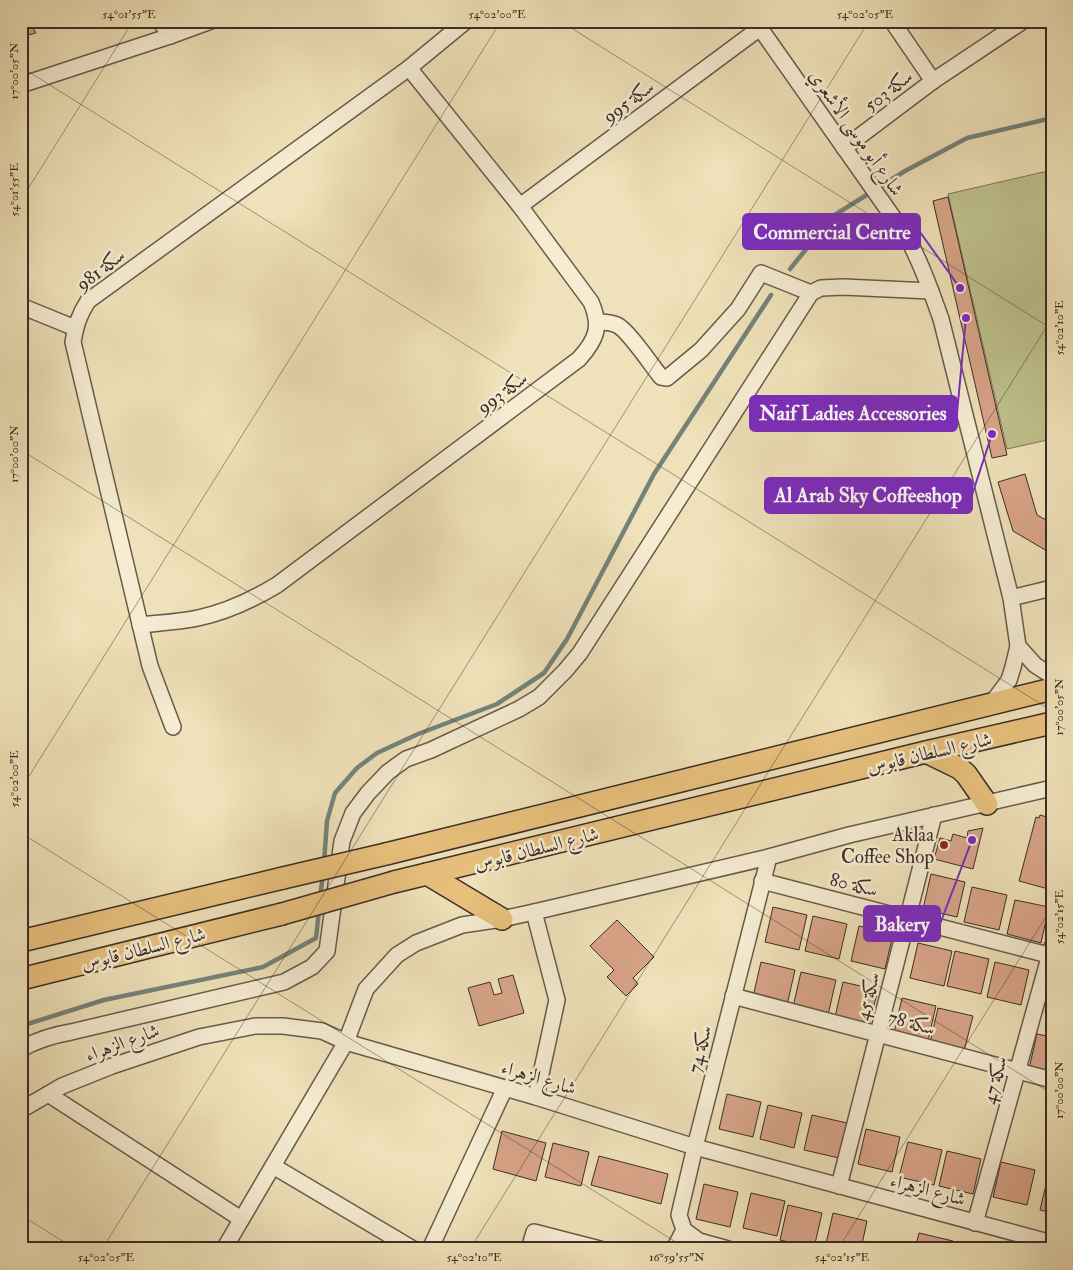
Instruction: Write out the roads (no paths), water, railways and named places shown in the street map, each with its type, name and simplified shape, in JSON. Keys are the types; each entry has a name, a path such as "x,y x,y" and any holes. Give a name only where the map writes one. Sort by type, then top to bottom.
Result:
{"highway":[{"name":"شارع السلطان قابوس","path":"21,941 386,854 1052,689"},
{"name":"شارع السلطان قابوس","path":"21,979 282,914 394,882 1052,723"},
{"path":"926,752 959,768 969,778 987,804"},
{"path":"427,874 502,919"}],"street":[{"path":"160,21 170,36"},
{"path":"170,36 195,21"},
{"path":"21,85 211,21"},
{"name":"سكة 981","path":"173,727 150,666 73,342 80,314 88,301 409,68 466,21"},
{"name":"سكة 503","path":"892,21 932,81"},
{"name":"سكة 503","path":"844,148 932,81 1023,21"},
{"name":"شارع أبو موسى الأشعري","path":"758,25 907,237 931,291 940,319 1011,598 1018,646 1009,680 992,703"},
{"name":"سكة 995","path":"520,206 758,25"},
{"path":"409,68 520,206 591,302 596,312 597,322 609,322 618,325 627,333 661,378 667,378 701,350 738,309 761,274 810,293"},
{"path":"21,1049 35,1041 54,1035 284,982 312,967 327,951 342,840 353,813 368,793 388,772 406,759 431,750 520,709 539,697 565,671 580,653 810,293 822,288 843,287 931,291"},
{"path":"21,306 75,328"},
{"name":"سكة 993","path":"140,625 198,618 230,609 253,599 277,585 579,360 594,338 597,322"},
{"path":"1011,598 1052,588"},
{"path":"1018,646 1036,665 1052,676"},
{"path":"224,1249 346,1042 366,989 396,955 416,943 462,925 534,912 769,857 849,835 1052,788"},
{"name":"سكة 45","path":"839,1186 934,816"},
{"name":"سكة 74","path":"684,1230 679,1215 769,857"},
{"name":"سكة 80","path":"762,881 908,919 1051,953"},
{"path":"534,912 557,1000 536,1097"},
{"name":"سكة 47","path":"975,1223 1051,953"},
{"name":"سكة 78","path":"734,996 1052,1080"},
{"name":"شارع الزهراء","path":"21,1110 62,1086 112,1066 199,1036 255,1026 282,1026 322,1031 346,1042 536,1097 695,1147 1052,1243"},
{"path":"430,1249 504,1088"},
{"path":"48,1094 241,1219"},
{"path":"273,1166 413,1249"},
{"path":"674,1249 684,1230 699,1241 728,1249"},
{"path":"529,1249 534,1232 600,1249"}],"waterway":[{"path":"790,269 833,216 905,171 967,138 1052,118"},
{"path":"324,863 327,821 335,793 357,768 377,753 418,734 497,704 544,673 567,639 654,474 771,295"},
{"path":"320,897 323,875"},
{"path":"21,1026 104,1000 263,967 316,938 319,910"}],"place":[{"name":"Commercial Centre","path":"960,288"},
{"name":"Naif Ladies Accessories","path":"966,318"},
{"name":"Al Arab Sky Coffeeshop","path":"992,434"},
{"name":"Bakery","path":"972,840"},
{"name":"Aklaa Coffee Shop","path":"944,845"}]}
